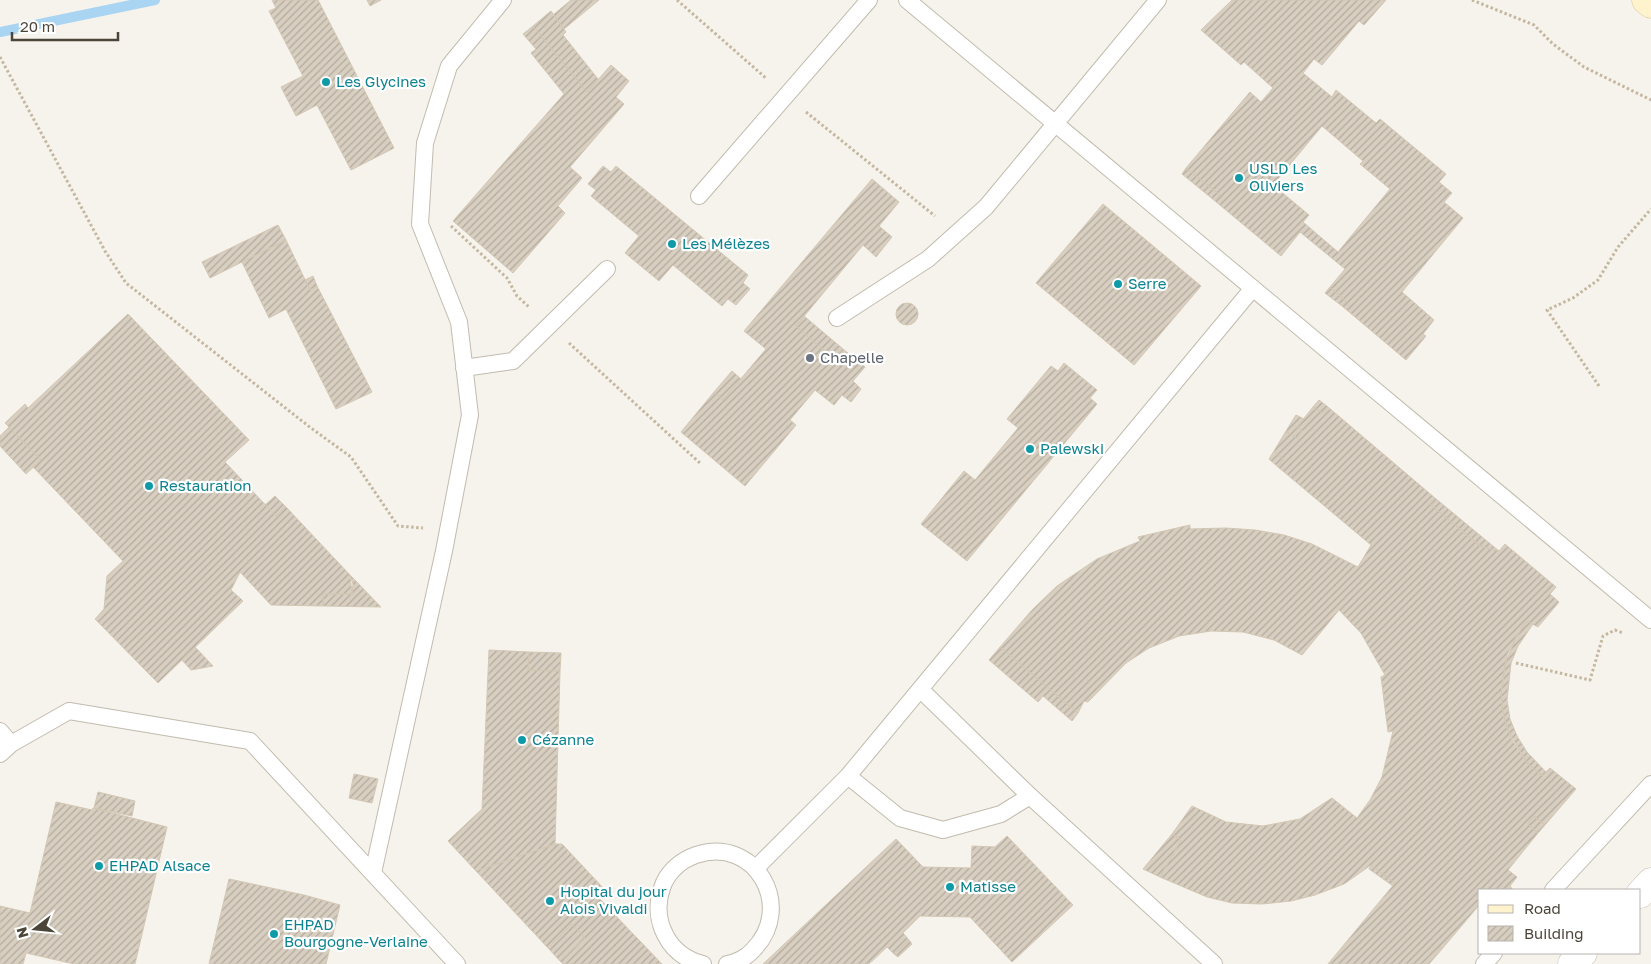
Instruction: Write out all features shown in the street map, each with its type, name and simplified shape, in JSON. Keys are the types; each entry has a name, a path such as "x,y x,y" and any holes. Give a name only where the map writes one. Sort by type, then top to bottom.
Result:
{"main road":[{"path":"1646,0 1651,4"}],"street":[{"path":"1641,893 1651,882"},
{"path":"1572,964 1582,954"}],"lane":[{"path":"373,873 448,530 470,415 459,322 420,224 425,143 449,66 503,0"},
{"path":"699,196 869,0"},
{"path":"907,0 1651,620"},
{"path":"837,318 928,259 986,207 1158,0"},
{"path":"464,368 513,361 607,269"},
{"path":"756,868 848,776 1253,288"},
{"path":"921,690 1030,796 1212,963"},
{"path":"0,731 6,749 69,711 250,741 458,964"},
{"path":"848,776 900,818 943,830 1001,814 1030,796"},
{"path":"1554,889 1651,784"},
{"path":"703,964 693,962 676,951 665,936 658,919 658,901 663,883 674,868 688,857 706,852 724,852 741,857 756,868 766,884 772,903 770,923 762,941 749,955 727,964"},
{"path":"1484,964 1493,954"}],"path":[{"path":"677,0 786,96 956,234"},
{"path":"1472,0 1534,25 1553,44 1584,66 1651,100"},
{"path":"0,56 105,251 126,283 311,428 351,457 398,526 448,530"},
{"path":"1599,386 1547,310 1573,298 1598,280 1618,247 1651,209"},
{"path":"1516,663 1590,680 1603,636 1614,630 1632,636"}],"building":[{"name":"Les Glycines","path":"272,0 318,0 394,148 351,170 317,105 296,116 281,87 303,76 269,11 276,8"},
{"path":"367,0 381,0 370,6"},
{"path":"571,0 599,0 564,29 553,15"},
{"name":"USLD Les Oliviers","path":"1232,0 1386,0 1364,25 1359,21 1322,65 1314,59 1303,73 1332,97 1336,90 1376,123 1380,119 1446,174 1439,182 1452,193 1444,202 1463,218 1402,292 1434,320 1423,334 1426,336 1406,360 1342,306 1346,301 1330,287 1345,269 1300,232 1281,256 1215,201 1220,195 1186,168 1250,92 1261,102 1273,88 1244,62 1241,65 1201,30","holes":["1322,126 1363,161 1360,164 1390,189 1338,252 1303,222 1309,215 1273,185"]},
{"path":"551,11 566,32 563,35 598,79 587,92 533,26"},
{"path":"533,26 587,92 611,65 629,81 616,97 624,104 570,167 582,178 558,206 565,213 513,273 453,221 564,94 531,53 536,49 523,34"},
{"name":"Les Mélèzes","path":"603,166 611,172 616,166 748,275 743,283 750,289 736,305 728,299 722,306 673,265 659,281 625,253 639,236 591,196 596,190 588,184"},
{"path":"1186,168 1220,195 1215,201 1182,174"},
{"path":"872,179 899,202 879,226 892,237 876,257 863,245 796,326 834,359 843,349 865,367 853,381 861,389 851,402 842,395 834,405 815,390 790,420 796,425 745,486 681,432 714,392 723,400 766,349 744,331"},
{"name":"Serre","path":"1103,204 1201,286 1134,365 1036,283"},
{"path":"278,225 286,240 210,278 202,262"},
{"path":"286,240 310,290 317,286 372,392 336,409 286,309 269,318 242,262"},
{"path":"313,276 317,286 310,290 305,280"},
{"path":"1330,287 1346,301 1342,306 1325,293"},
{"path":"907,303 915,306 918,314 915,322 907,325 899,322 896,314 899,306"},
{"name":"Restauration","path":"128,314 249,440 225,462 276,516 286,507 350,575 353,584 352,594 323,594 323,606 271,605 240,572 231,590 243,601 158,683 95,619 104,609 107,576 123,561 33,467 41,460 5,423 25,404 28,408"},
{"path":"804,316 843,349 834,359 796,326"},
{"name":"Palewski","path":"1064,363 1097,390 1090,398 1097,404 967,561 921,524 964,471 975,480 1018,428 1007,419 1051,366 1058,371"},
{"path":"732,371 741,379 723,400 714,392"},
{"path":"1319,400 1328,407 1322,413 1313,407"},
{"path":"1313,407 1322,413 1328,407 1435,498 1430,504 1480,546 1499,551 1505,544 1556,587 1550,594 1559,602 1538,627 1527,621 1516,637 1505,664 1501,693 1503,713 1508,731 1528,764 1542,776 1550,768 1576,789 1545,825 1534,816 1528,824 1538,833 1508,870 1517,877 1510,886 1512,889 1478,889 1478,906 1442,949 1440,947 1422,964 1328,964 1395,883 1371,865 1344,884 1315,895 1291,901 1262,904 1232,903 1207,897 1160,877 1181,840 1172,834 1192,806 1226,822 1263,826 1300,819 1332,798 1357,818 1370,800 1382,777 1393,731 1388,732 1381,677 1385,675 1361,633 1339,610 1302,655 1274,640 1243,632 1211,631 1179,636 1149,648 1126,663 1088,702 1084,701 1078,713 1000,647 1032,610 1057,586 1097,559 1140,541 1138,537 1190,525 1190,529 1226,528 1284,535 1312,544 1358,567 1371,545 1278,467 1283,459 1274,451 1286,431 1297,438 1302,430 1297,427"},
{"path":"1296,415 1304,419 1297,427 1302,430 1297,438 1286,431"},
{"path":"9,427 41,460 26,474 0,446 0,436"},
{"path":"1274,451 1283,459 1278,467 1269,459"},
{"path":"275,496 286,507 276,516 265,505"},
{"path":"1435,498 1499,551 1480,546 1430,504"},
{"path":"350,575 381,607 323,606 323,594 352,594"},
{"path":"1527,621 1533,624 1518,646 1511,663 1507,700 1510,719 1517,736 1527,752 1546,772 1542,776 1528,764 1512,740 1503,713 1501,693 1507,655"},
{"path":"195,647 213,666 191,670 182,660"},
{"path":"1000,647 1078,713 1072,721 1043,696 1038,702 989,660"},
{"name":"Cézanne","path":"489,650 529,652 528,670 560,671 555,844 476,871 448,841 482,809"},
{"path":"529,652 561,653 560,671 528,670"},
{"path":"354,774 378,779 372,803 349,798"},
{"path":"98,792 135,801 132,816 94,808"},
{"name":"EHPAD Alsace","path":"56,802 92,810 93,808 167,827 135,964 74,964 26,953 23,964 0,964 0,906 30,913"},
{"path":"1534,816 1545,825 1538,833 1528,824"},
{"path":"1172,834 1181,840 1160,877 1143,869"},
{"name":"Matisse","path":"1007,836 1073,905 1012,962 970,917 920,916 903,933 909,940 894,954 887,947 869,964 763,964 896,839 923,867 971,868 972,846 995,847"},
{"name":"Hopital du jour Alois Vivaldi","path":"555,844 562,844 606,891 593,905 607,919 613,913 662,964 563,964 560,961 585,938 572,924 548,948 476,871"},
{"path":"1371,865 1395,883 1393,886 1369,869"},
{"name":"EHPAD Bourgogne-Verlaine","path":"229,879 304,895 340,905 326,964 209,964"},
{"path":"599,898 613,913 607,919 593,905"},
{"path":"572,924 585,938 560,961 548,948"},
{"path":"909,940 912,944 898,957 894,954"},
{"path":"1440,947 1442,949 1429,964 1422,964"}],"waterway":[{"path":"0,32 155,0"}],"place":[{"name":"Les Glycines","path":"326,82"},
{"name":"USLD Les Oliviers","path":"1239,178"},
{"name":"Les Mélèzes","path":"672,244"},
{"name":"Serre","path":"1118,284"},
{"name":"Chapelle","path":"810,358"},
{"name":"Palewski","path":"1030,449"},
{"name":"Restauration","path":"149,486"},
{"name":"Cézanne","path":"522,740"},
{"name":"EHPAD Alsace","path":"99,866"},
{"name":"Matisse","path":"950,887"},
{"name":"Hopital du jour Alois Vivaldi","path":"550,901"},
{"name":"EHPAD Bourgogne-Verlaine","path":"274,934"}]}
